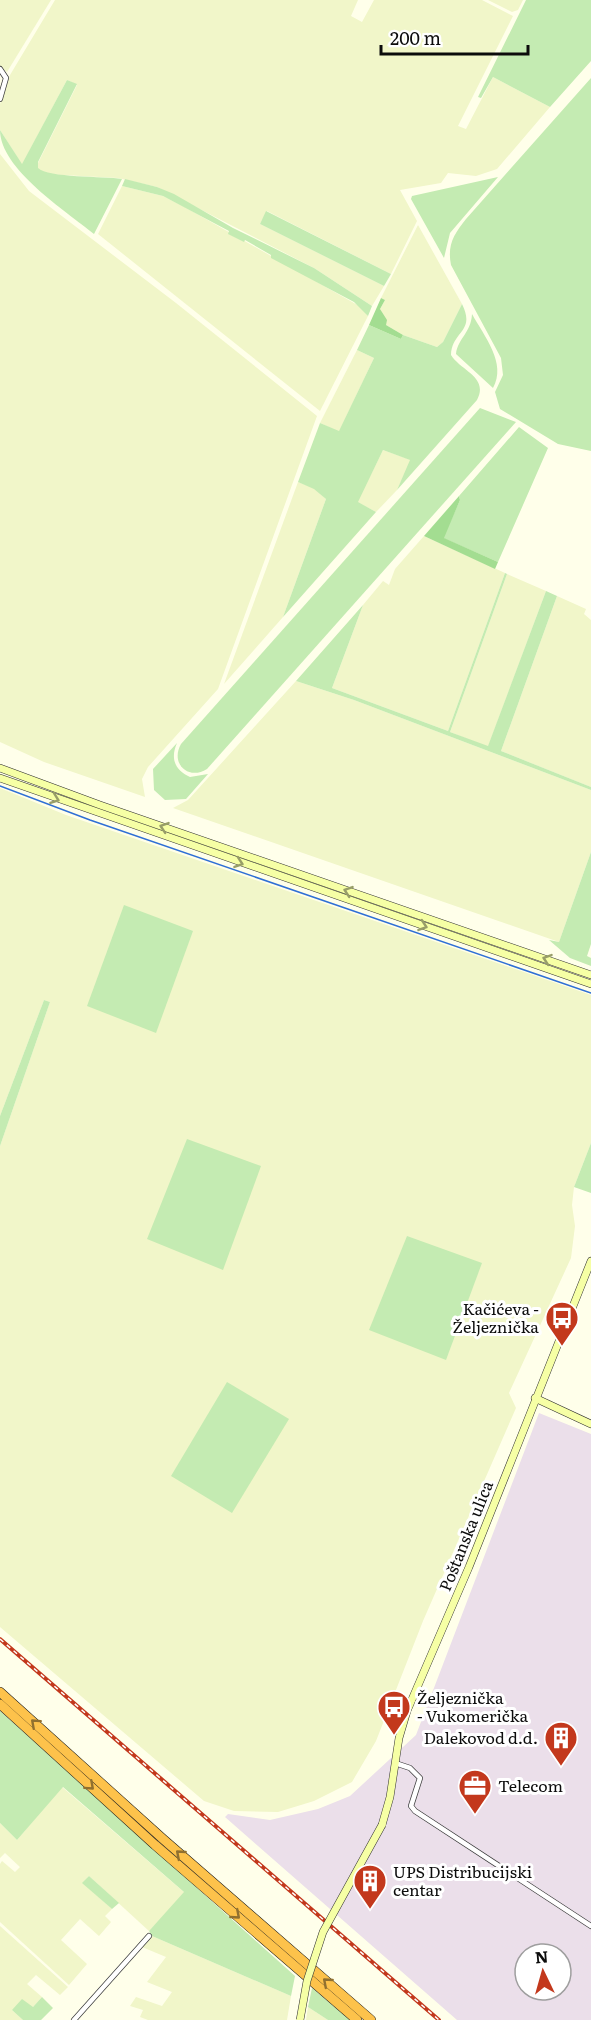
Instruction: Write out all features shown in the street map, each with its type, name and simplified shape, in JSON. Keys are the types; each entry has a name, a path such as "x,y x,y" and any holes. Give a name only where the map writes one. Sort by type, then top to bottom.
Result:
{"highway":[{"path":"0,1692 162,1839 371,2020"},
{"path":"0,1704 155,1845 357,2020"}],"main road":[{"path":"0,768 100,806 591,975"},
{"path":"0,778 591,984"},
{"name":"Poštanska ulica","path":"300,2020 311,1968 324,1932 381,1825 407,1711 469,1567 591,1261"},
{"path":"535,1398 591,1424"}],"street":[{"path":"0,69 6,78 0,99"},
{"path":"395,1763 410,1768 420,1778 411,1806 415,1811 591,1926"},
{"path":"74,2020 149,1936"}],"shaded area":[{"path":"539,1413 591,1434 591,2020 457,2020 225,1817 228,1814 270,1820 318,1809 350,1796 416,1735"}],"green space":[{"path":"0,0 51,0 7,72 0,67"},
{"path":"55,0 358,0 351,16 362,22 374,0 482,0 513,16 458,126 466,129 493,77 550,107 497,169 476,176 448,173 441,183 400,190 417,221 391,274 267,211 260,224 384,286 372,306 314,268 157,187 118,178 44,174 38,169 38,163 77,85 67,80 22,165 0,130 0,104 10,75"},
{"path":"488,0 523,0 518,10 512,12"},
{"path":"526,0 591,0 591,61 550,107 493,77 481,98 478,97"},
{"path":"591,78 591,451 558,444 500,409 495,392 503,375 501,358 451,265 450,251 455,235 466,219"},
{"path":"67,80 77,84 38,162 38,168 53,174 122,179 94,234 22,174 3,145 0,130 22,164"},
{"path":"0,154 29,191 176,303 317,416 218,689 148,767 142,779 145,797 44,762 0,742"},
{"path":"498,177 450,233 444,258 411,199 412,196"},
{"path":"125,179 174,194 233,228 314,268 372,306 368,316 354,302 271,258 271,255 245,240 244,242 228,234 229,231 163,196 122,186"},
{"path":"122,186 163,196 183,206 361,307 368,316 320,411 98,234"},
{"path":"266,211 391,274 384,286 260,224"},
{"path":"418,225 462,304 443,342 437,347 403,335 386,325 380,309 385,300 381,298"},
{"path":"381,298 385,300 380,309 387,320 386,325 403,335 401,339 369,325"},
{"path":"462,304 466,313 465,326 452,347 451,355 477,380 480,392 477,400 397,490 410,460 383,450 358,502 376,512 283,617 326,499 314,489 298,482 320,423 339,431 374,358 357,350 369,325 401,339 403,335 437,347 443,342"},
{"path":"472,314 488,340 496,359 497,379 493,388 456,354"},
{"path":"357,350 374,358 339,432 320,423"},
{"path":"480,408 516,422 207,769 193,773 183,768 178,758 181,744"},
{"path":"519,427 548,448 498,562 443,538 460,500 459,496"},
{"path":"383,450 411,460 397,490 376,512 357,502"},
{"path":"298,482 314,488 326,499 283,617 224,684"},
{"path":"459,496 460,500 444,538 498,562 495,569 424,536"},
{"path":"424,536 505,573 448,731 332,688 363,605 383,581 389,585 395,569"},
{"path":"505,573 507,574 450,732 488,746 546,591 557,596 501,751 591,787 591,790 354,700 296,681 363,605 332,688 448,731"},
{"path":"507,574 546,591 488,747 450,732"},
{"path":"557,596 586,609 584,614 591,620 591,787 501,751"},
{"path":"296,681 354,700 591,790 591,852 559,942 173,808 188,800"},
{"path":"177,743 174,759 181,771 190,777 208,774 186,799 165,800 154,790 153,769"},
{"path":"0,788 66,815 591,995 591,1143 574,1187 572,1205 575,1226 571,1258 509,1393 516,1408 423,1621 376,1741 352,1782 314,1801 278,1812 234,1811 204,1801 0,1627 0,1146 50,1002 44,1000 0,1116"},
{"path":"591,852 591,944 587,956 591,958 591,966 570,958 549,940 559,942"},
{"path":"124,905 193,931 156,1033 87,1006"},
{"path":"44,1000 50,1002 0,1146 0,1116"},
{"path":"187,1139 261,1166 223,1270 147,1239"},
{"path":"591,1143 591,1193 574,1187"},
{"path":"407,1236 482,1263 446,1360 369,1330"},
{"path":"227,1382 289,1419 232,1513 171,1476"},
{"path":"0,1711 295,1976 291,1996 152,1936 149,1931 184,1892 63,1787 17,1840 0,1823"},
{"path":"62,1787 185,1893 149,1931 89,1876 83,1883 112,1909 105,1916 111,1922 99,1936 80,1919 61,1940 87,1964 69,1985 0,1922 0,1864 2,1861 15,1872 20,1867 5,1853 0,1858 0,1823 17,1840"},
{"path":"89,1876 119,1903 112,1909 82,1883"},
{"path":"0,1926 68,1987 60,1995 36,1975 27,1984 42,1997 33,2007 12,2010 23,2020 0,2020"},
{"path":"152,1936 291,1996 287,2020 148,2020 140,2017 143,2010 130,2006 136,1997 162,2006 172,1992 147,1982 166,1957 142,1947"},
{"path":"312,1988 350,2020 328,2020 308,2007"},
{"path":"42,1997 53,2008 41,2020 23,2020 12,2010 22,1999 33,2007"},
{"path":"308,2007 328,2020 306,2020"}],"waterway":[{"path":"0,786 90,820 591,993"}],"railway":[{"path":"0,1639 439,2020"}],"place":[{"name":"Kačićeva - Željeznička","path":"562,1347"},
{"name":"Željeznička - Vukomerička","path":"394,1736"},
{"name":"Dalekovod d.d.","path":"561,1767"},
{"name":"Telecom","path":"475,1815"},
{"name":"UPS Distribucijski centar","path":"370,1910"}]}
